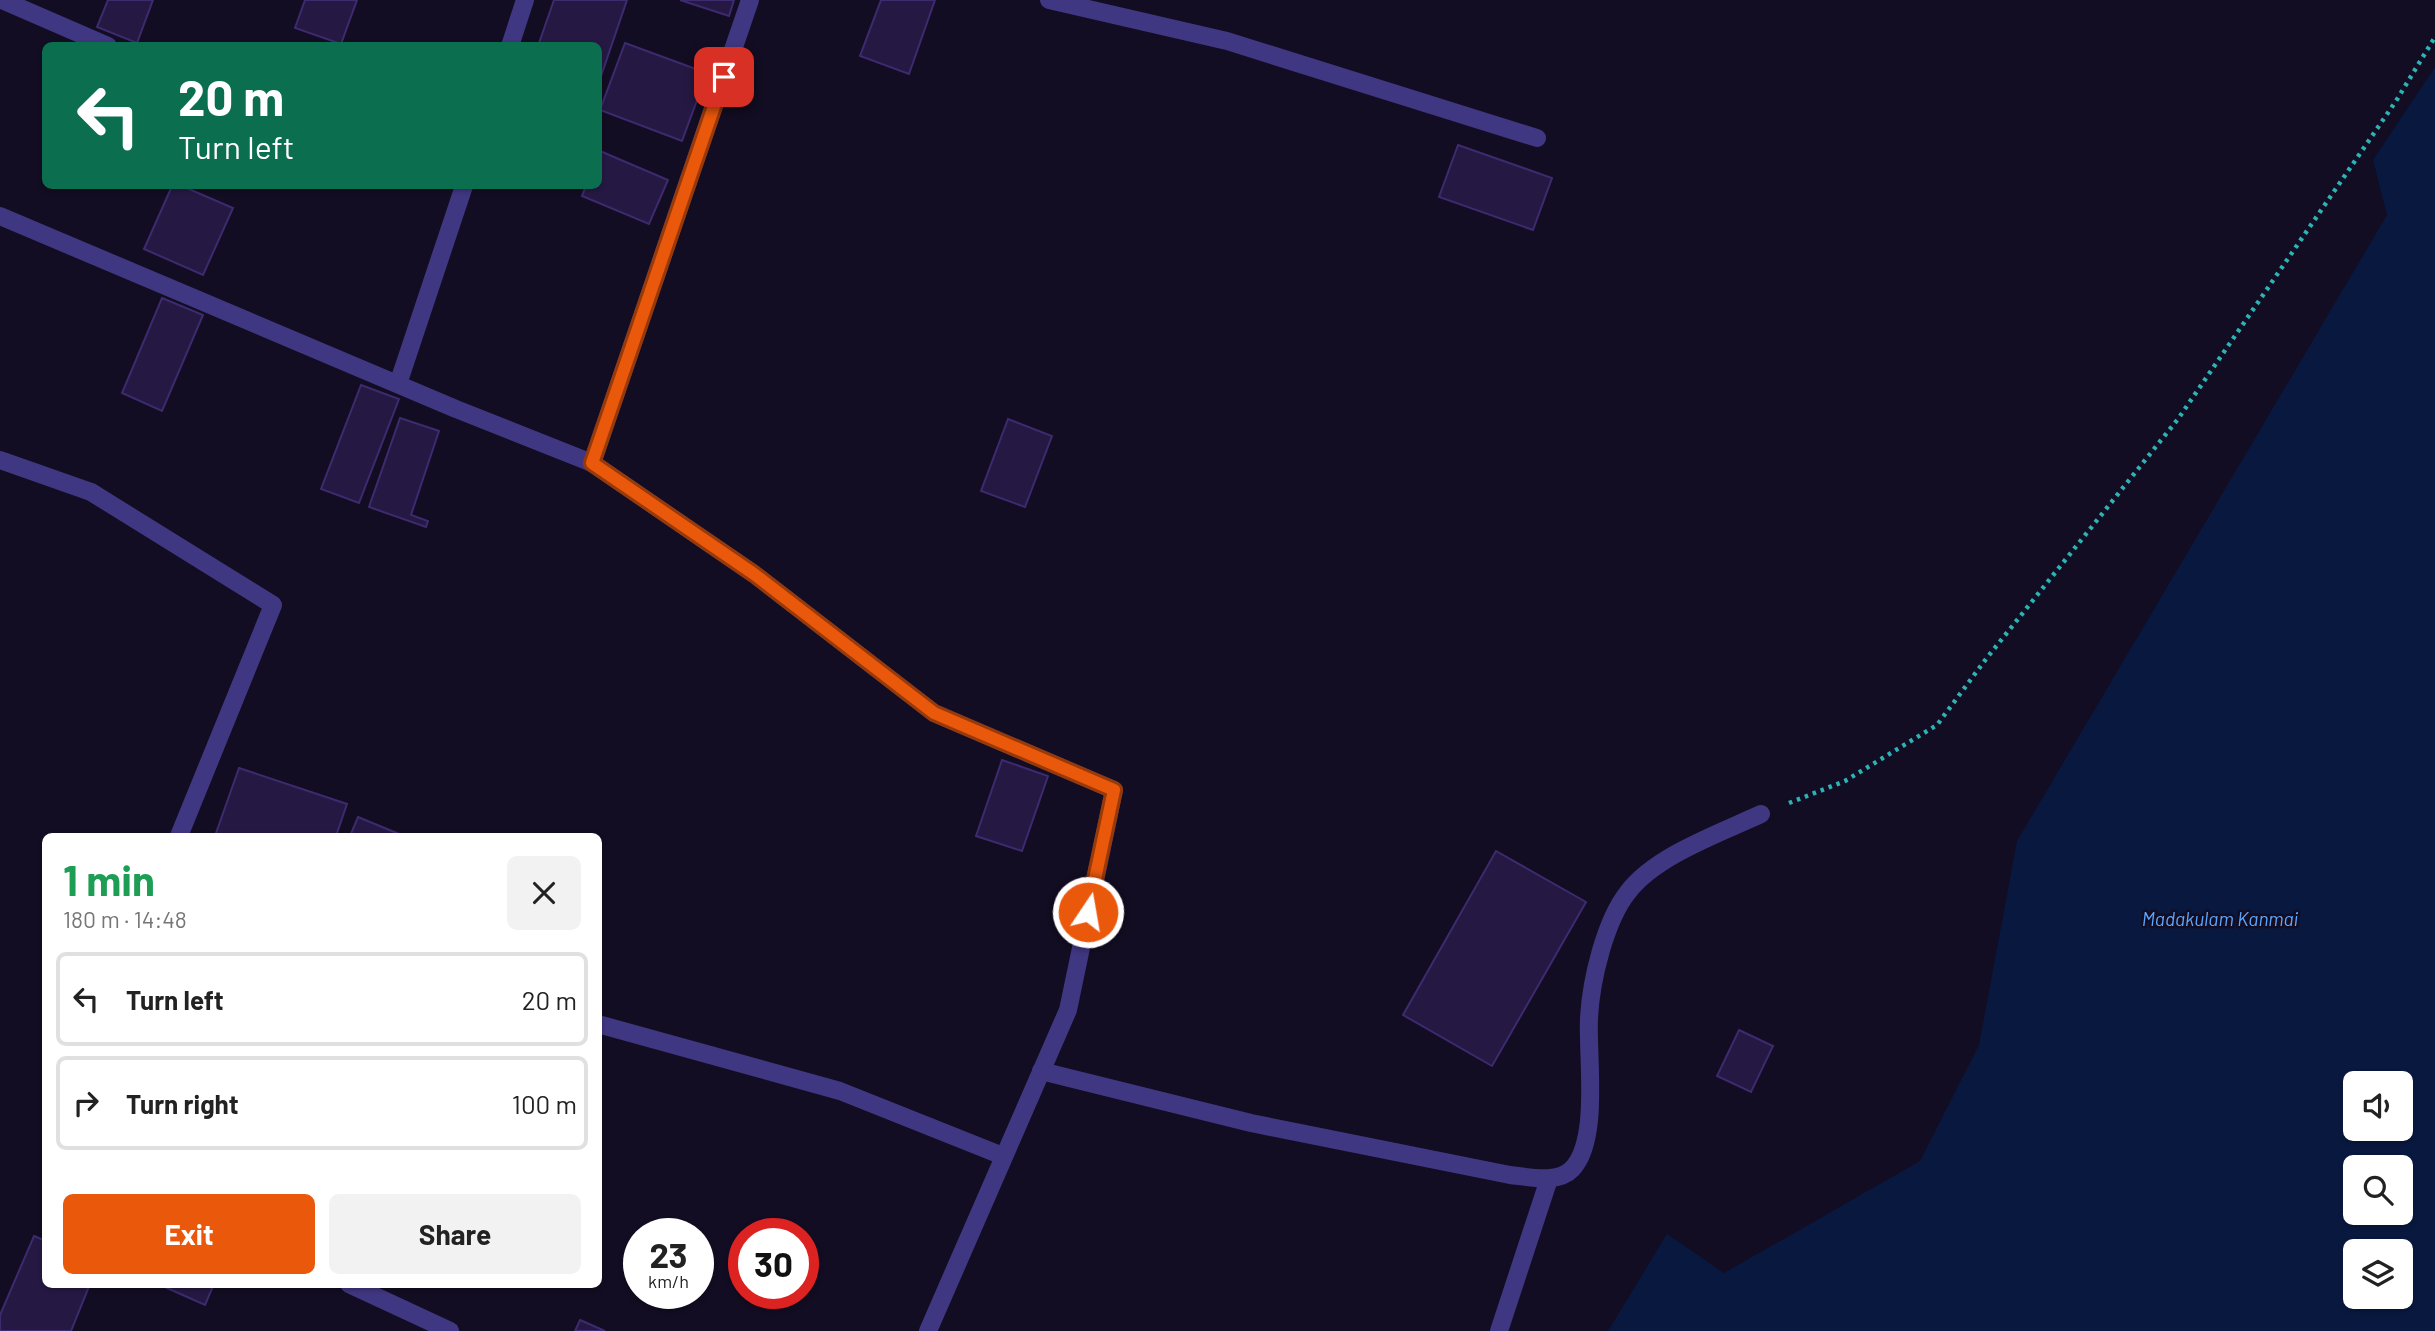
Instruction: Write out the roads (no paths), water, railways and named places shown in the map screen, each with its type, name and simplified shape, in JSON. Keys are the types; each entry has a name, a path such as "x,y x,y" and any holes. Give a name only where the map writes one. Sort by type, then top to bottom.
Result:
{"street":[{"path":"2,0 99,42"},
{"path":"511,42 524,0"},
{"path":"592,463 750,0"},
{"path":"1049,0 1227,41 1537,138"},
{"path":"398,384 463,189"},
{"path":"0,216 592,463 754,574 934,713 1114,790 1068,1010 928,1331"},
{"path":"0,460 91,492 272,605 180,833"},
{"path":"1041,1071 1251,1123 1510,1175 1549,1179 1571,1171 1583,1152 1589,1116 1589,1015 1606,930 1628,891 1660,864 1761,814"},
{"path":"602,1025 840,1091 1003,1156"},
{"path":"1499,1331 1549,1179"},
{"path":"358,1288 450,1331"}],"water":[{"name":"Madakulam Kanmai","path":"2435,67 2435,1331 1608,1331 1667,1234 1724,1273 1920,1161 1979,1045 2017,841 2387,215 2373,160"}]}
